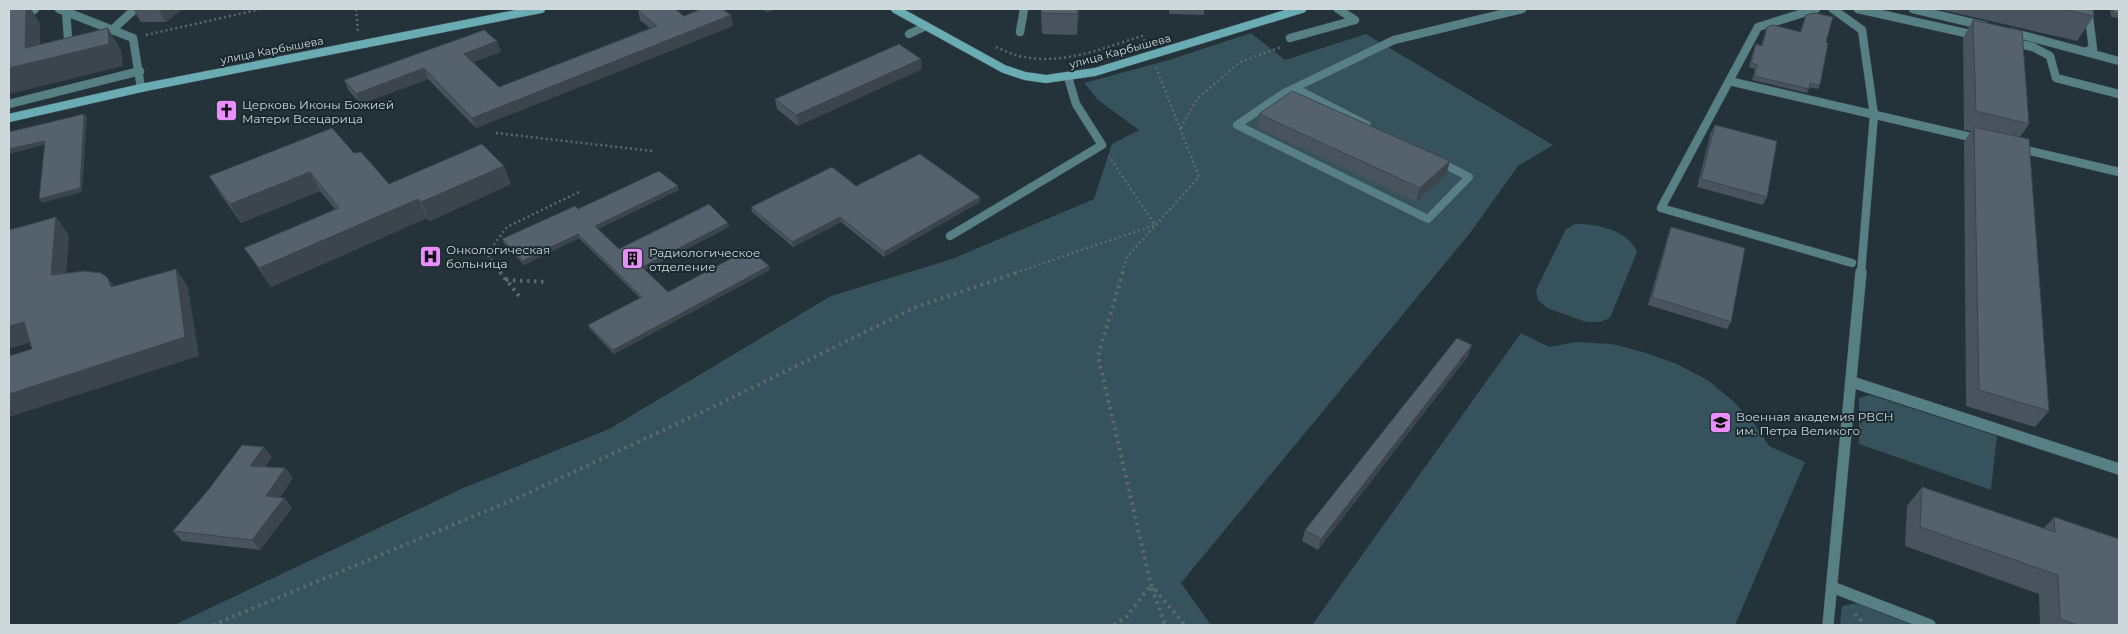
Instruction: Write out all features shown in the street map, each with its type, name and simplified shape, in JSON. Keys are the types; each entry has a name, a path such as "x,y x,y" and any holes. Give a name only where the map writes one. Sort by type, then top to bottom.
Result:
{"street":[{"name":"улица Карбышева","path":"9,118 141,88 535,9"},
{"name":"улица Карбышева","path":"895,9 1004,70 1046,79 1068,78 1095,72 1302,9"}],"lane":[{"path":"9,24 17,22 35,9"},
{"path":"112,30 135,9"},
{"path":"1020,32 1024,9"},
{"path":"1290,38 1355,20 1338,9"},
{"path":"1425,155 1469,177 1428,219 1237,125 1295,88 1394,40 1522,9"},
{"path":"1816,9 1758,27 1661,208 1852,263"},
{"path":"1828,625 1852,382 1874,114 1862,30 1833,9"},
{"path":"1858,9 1916,23 1984,36"},
{"path":"1914,9 1992,28"},
{"path":"78,51 69,54 63,10 133,38"},
{"path":"2071,14 2089,17 2093,49 2087,50"},
{"path":"909,34 926,26"},
{"path":"2001,30 2087,50 2119,61"},
{"path":"114,42 133,38"},
{"path":"133,38 140,71 141,88"},
{"path":"2004,40 2033,47 2050,56 2056,78 2119,94"},
{"path":"9,104 140,71"},
{"path":"950,236 1102,145 1076,104 1068,78"},
{"path":"1729,81 1988,141"},
{"path":"1295,88 1373,128"},
{"path":"2007,146 2119,172"},
{"path":"1852,382 2119,468"},
{"path":"1832,587 1930,625"}],"path":[{"path":"133,38 261,9"},
{"path":"356,9 359,35"},
{"path":"1142,36 1152,55 1199,177 1127,257 1098,356 1151,585 1165,625"},
{"path":"1180,129 1197,99 1240,62 1279,49 1290,38"},
{"path":"496,133 652,151"},
{"path":"1102,145 1155,226"},
{"path":"518,296 487,254 507,227 579,192"},
{"path":"213,625 522,496 712,407 916,306 1155,226"},
{"path":"506,280 548,282"},
{"path":"1114,625 1127,616 1151,585"},
{"path":"1151,585 1185,625"}],"shaded area":[{"path":"1251,33 1285,60 1366,34 1553,145 1518,166 1470,233 1181,583 1211,625 174,625 461,489 609,429 831,296 952,259 1094,199 1112,144 1139,130 1098,100 1084,83 1169,60"},
{"path":"1575,224 1602,227 1620,234 1633,245 1637,252 1610,318 1600,322 1586,322 1547,308 1538,300 1536,290 1566,229"},
{"path":"1521,333 1549,347 1577,342 1612,344 1677,364 1709,381 1733,401 1755,425 1769,446 1805,462 1735,625 1312,625"},
{"path":"1870,395 1997,436 1991,490 1859,444 1859,398"},
{"path":"1857,603 1912,625 1840,625 1842,606"}],"building":[{"path":"9,9 26,9 25,48 108,28 109,44 9,68"},
{"path":"675,9 684,16 701,9 722,9 731,15 472,118 424,68 356,94 344,80 484,30 497,41 464,54 499,87 657,26 638,10"},
{"path":"1042,9 1078,9 1077,14 1041,13"},
{"path":"2060,9 2093,9 2094,16"},
{"path":"2113,9 2119,9 2119,14 2113,13"},
{"path":"1814,13 1833,17 1826,42 1828,43 1820,85 1810,83 1809,89 1754,76 1757,65 1751,63 1756,44 1762,46 1767,27 1773,25 1801,32 1806,15"},
{"path":"1973,20 2022,31 2029,124 1976,111"},
{"path":"899,44 921,59 796,115 775,99"},
{"path":"1292,91 1450,161 1420,188 1259,114"},
{"path":"84,114 80,188 39,199 45,141 9,149 9,132"},
{"path":"1715,125 1777,141 1767,197 1701,179"},
{"path":"1974,127 2029,139 2049,411 1979,390"},
{"path":"332,128 354,153 361,152 389,184 482,144 504,166 421,202 418,199 259,268 244,248 339,208 310,172 230,204 209,176"},
{"path":"920,154 980,197 884,252 840,217 792,242 751,207 832,167 856,186"},
{"name":"Радиологическое отделение","path":"659,171 678,186 595,226 619,249 709,204 728,223 642,267 668,292 749,249 769,266 613,350 588,325 642,297 578,234 523,261 502,239 575,206 578,209"},
{"path":"56,217 51,275 85,271 101,273 108,278 111,287 176,269 185,337 9,394 9,356 32,349 24,322 9,326 9,230"},
{"path":"1671,227 1745,248 1731,322 1652,297"},
{"path":"1457,338 1472,345 1321,539 1305,530"},
{"path":"242,445 264,447 250,466 285,468 266,496 284,498 252,540 173,531 209,489"},
{"path":"1922,487 2055,532 2054,517 2119,539 2119,625 2078,625 2060,619 2058,575 1920,527"}],"place":[{"name":"Церковь Иконы Божией Матери Всецарица","path":"226,111"},
{"name":"Онкологическая больница","path":"430,256"},
{"name":"Радиологическое отделение","path":"633,259"},
{"name":"Военная академия РВСН им. Петра Великого","path":"1720,423"}]}
